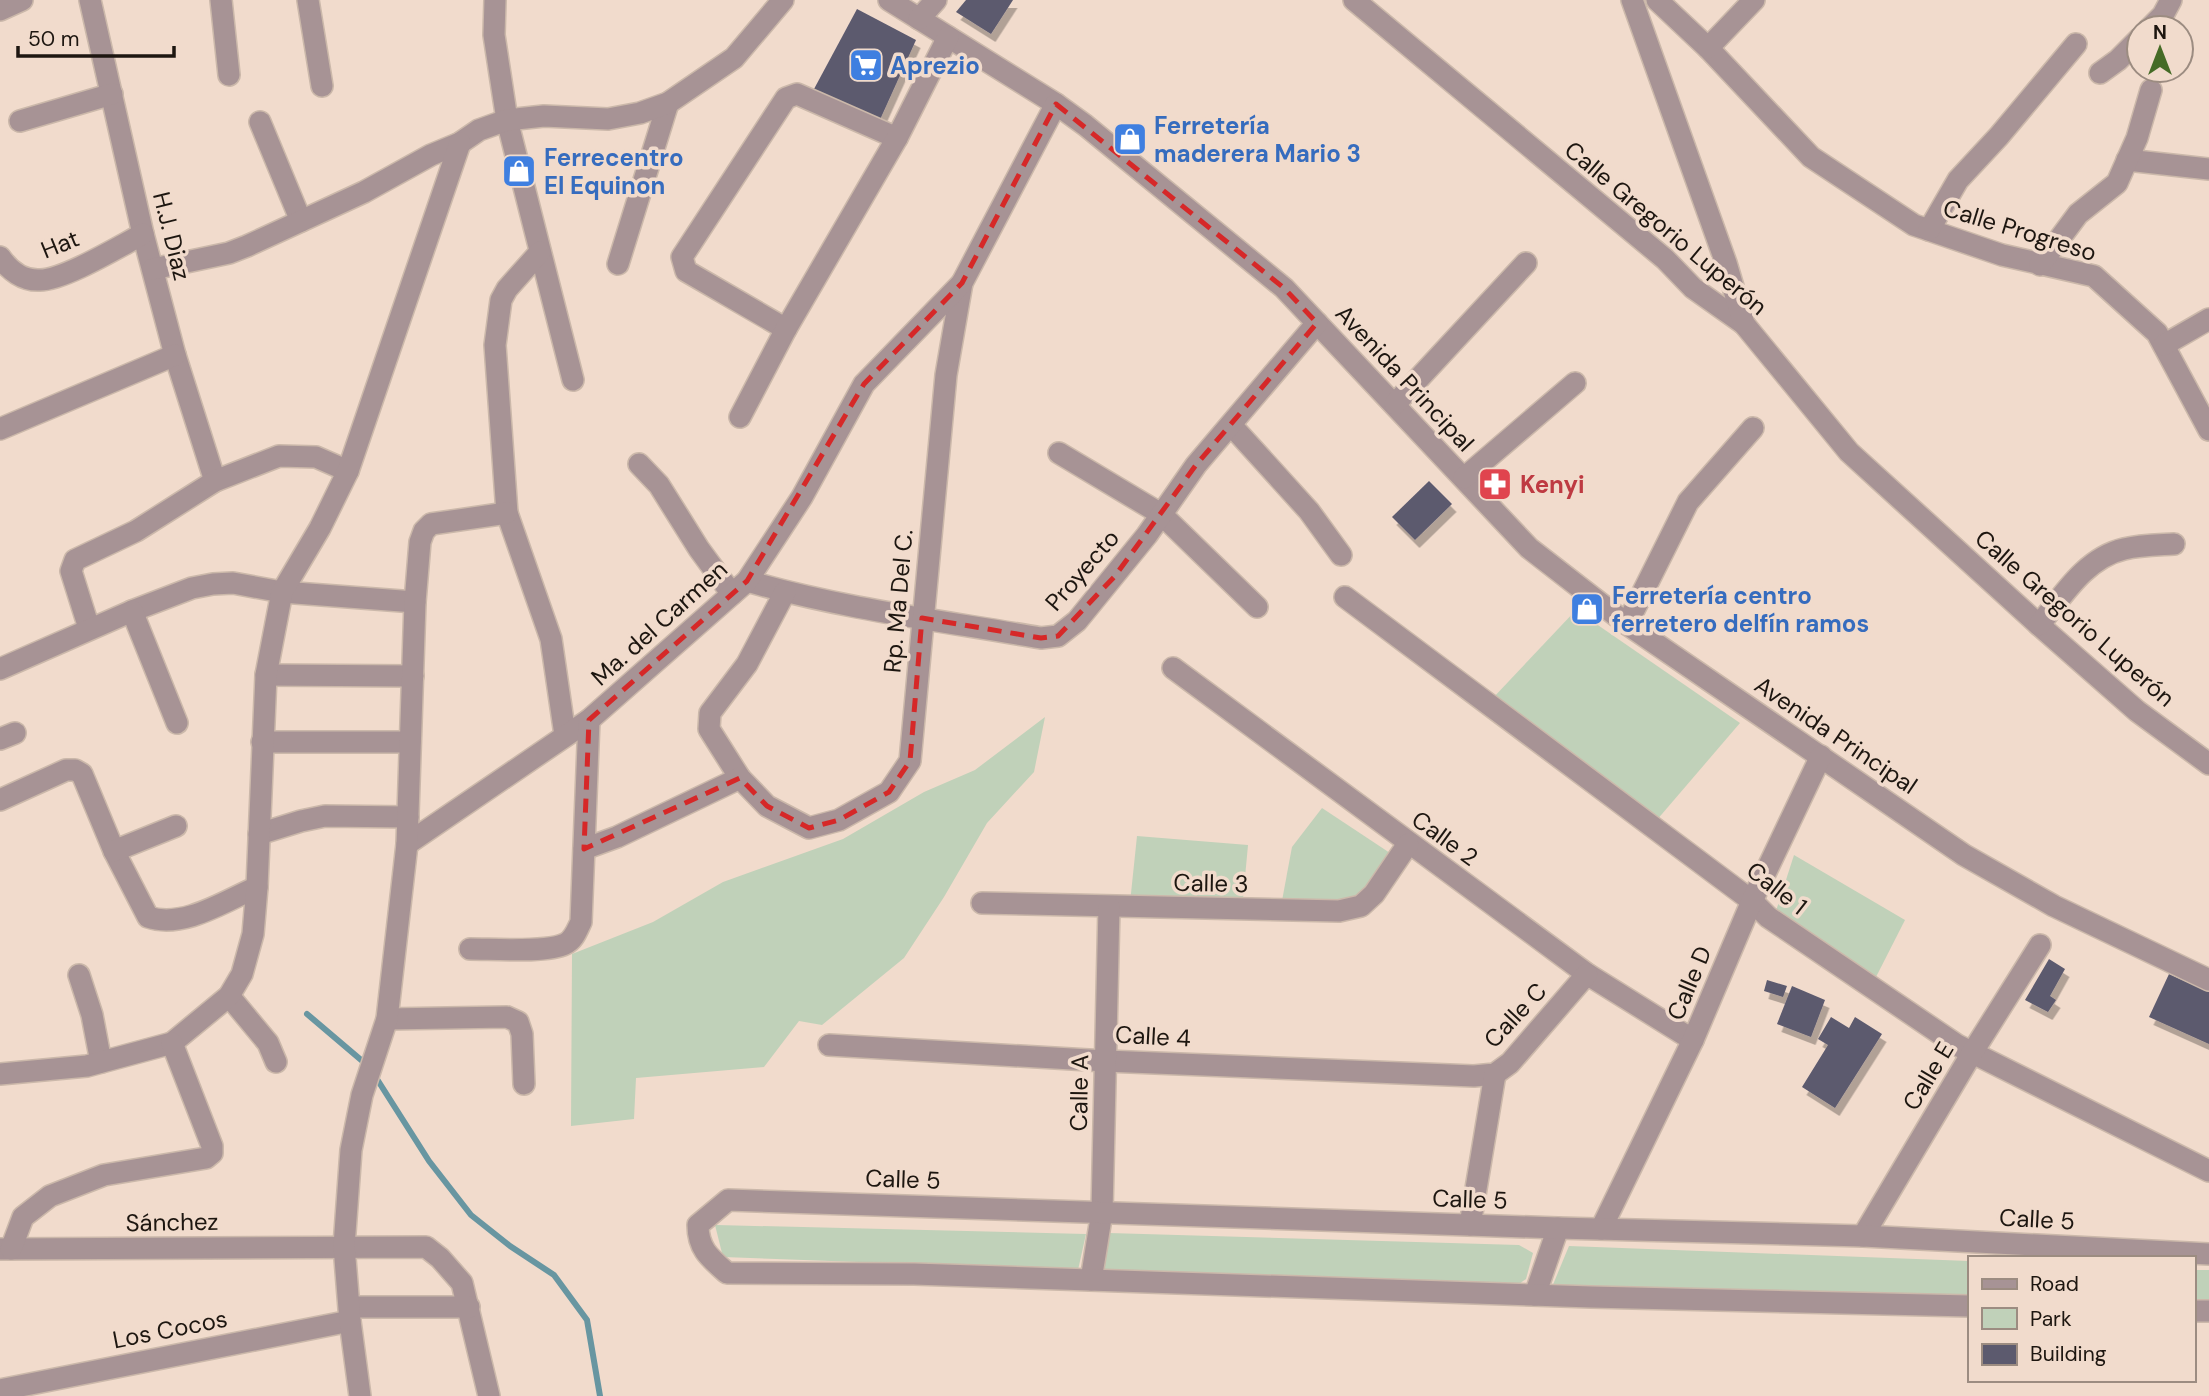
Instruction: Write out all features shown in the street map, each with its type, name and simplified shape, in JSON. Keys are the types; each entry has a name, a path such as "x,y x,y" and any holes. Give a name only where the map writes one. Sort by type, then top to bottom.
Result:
{"street":[{"path":"0,10 22,0"},
{"name":"H.J. Diaz","path":"90,0 175,355 215,481"},
{"path":"220,0 229,75"},
{"path":"308,0 322,86"},
{"path":"495,0 494,35 507,120 573,380"},
{"path":"153,269 229,253 364,192 431,155 460,143 479,130 507,120 544,117 608,119 640,113 668,103 734,58 783,0"},
{"name":"Avenida Principal","path":"889,0 1056,104 1085,125 1284,288 1529,548 1627,624 1964,855 2054,906 2209,980"},
{"path":"919,19 936,0"},
{"name":"Calle Gregorio Luperón","path":"1354,0 1665,259 1693,288 1744,324 1849,452 2137,711 2209,764"},
{"path":"1632,0 1726,263 1744,324"},
{"name":"Calle Progreso","path":"1657,0 1708,48 1811,157 1914,225 2002,255 2094,276 2157,333 2209,430"},
{"path":"1708,48 1754,0"},
{"path":"740,417 786,329 897,138 948,37"},
{"path":"1929,230 1958,180 2077,44"},
{"path":"2100,73 2125,51"},
{"path":"2040,265 2078,214 2117,183 2137,138 2151,90"},
{"path":"20,121 112,94"},
{"path":"786,329 686,271 682,257 786,98 797,94 897,138"},
{"path":"618,264 668,103"},
{"path":"962,283 1056,104"},
{"path":"260,122 301,221"},
{"path":"0,1074 86,1066 172,1043 229,996 242,974 253,934 257,887 266,675 282,592 320,528 348,471 460,143"},
{"path":"2127,160 2209,169"},
{"name":"Hat","path":"0,257 20,277 40,281 70,271 144,234"},
{"path":"540,252 507,289 501,300 497,313 495,345 507,513 551,639 565,735"},
{"path":"1395,404 1526,263"},
{"name":"Rp. Ma Del C.","path":"740,778 767,806 809,828 839,820 889,792 910,761 946,375 962,283"},
{"name":"Ma. del Carmen","path":"407,844 589,720 740,588 802,497 864,384 962,283"},
{"path":"2164,345 2209,319"},
{"name":"Proyecto","path":"740,588 785,592 1041,638 1058,636 1077,621 1100,594 1196,465 1317,323"},
{"path":"0,429 175,355"},
{"path":"1464,478 1575,383"},
{"path":"1230,425 1309,511 1341,555"},
{"path":"1627,624 1688,502 1753,428"},
{"path":"1059,453 1161,514 1258,607"},
{"path":"89,628 71,571 75,560 136,531 215,481 279,456 316,457 348,471"},
{"path":"639,464 659,485 699,548 740,588"},
{"path":"360,1396 344,1246 351,1150 362,1096 387,1019 407,844 415,602 420,542 424,531 431,524 507,513"},
{"path":"2039,625 2078,576 2102,558 2122,549 2174,544"},
{"path":"0,669 22,662 89,628 192,588 213,584 233,583 282,592 415,602"},
{"path":"583,849 617,837 740,778 709,729 710,713 747,664 785,592"},
{"name":"Calle 1","path":"1345,597 1752,901 1768,917 1957,1045 2209,1171"},
{"path":"132,611 177,723"},
{"name":"Calle 2","path":"1173,668 1587,974 1693,1040"},
{"path":"266,675 413,676"},
{"path":"470,949 549,948 566,944 574,936 581,922 589,720"},
{"path":"262,742 410,742"},
{"name":"Calle D","path":"1601,1229 1693,1040 1752,901 1821,756"},
{"path":"0,800 66,770 75,770 82,774 114,851 148,917 162,922 192,915 257,887"},
{"path":"259,834 325,816 408,817"},
{"path":"114,851 176,827"},
{"name":"Calle 3","path":"982,903 1110,908 1339,911 1361,906 1374,894 1408,844"},
{"name":"Calle A","path":"1091,1280 1102,1212 1110,908"},
{"name":"Calle E","path":"1863,1236 2040,945"},
{"name":"Calle C","path":"1484,1075 1510,1063 1587,974"},
{"path":"79,975 92,1015 101,1062"},
{"path":"229,996 268,1043 276,1062"},
{"path":"387,1019 507,1017 518,1022 522,1034 524,1084"},
{"path":"6,1249 23,1217 50,1196 104,1175 206,1158 212,1153 212,1146 172,1043"},
{"name":"Calle 4","path":"829,1045 1106,1061 1484,1075"},
{"path":"1470,1225 1484,1075"},
{"name":"Calle 5","path":"1091,1280 914,1274 727,1273 705,1254 698,1239 698,1225 728,1200 1863,1236 2209,1254"},
{"path":"1535,1295 1558,1228"},
{"name":"Sánchez","path":"6,1249 426,1247 440,1258 461,1283 489,1396"},
{"path":"1091,1280 1968,1306"},
{"name":"Los Cocos","path":"0,1390 350,1314 469,1307"}],"highlighted area":[{"path":"1056,104 1284,288 1317,323 1196,465 1115,576 1058,636 1041,638 922,618 910,761 889,792 839,820 809,828 767,806 740,778 584,849 589,720 747,581 864,384 962,283"}],"green space":[{"path":"1576,610 1740,723 1656,821 1492,699"},
{"path":"1045,717 1034,772 987,823 944,897 904,958 822,1025 799,1021 764,1067 636,1078 634,1119 571,1126 572,954 653,922 723,882 843,839 924,792 975,770"},
{"path":"1322,808 1393,855 1359,906 1281,906 1292,847"},
{"path":"1137,836 1248,845 1242,909 1130,903"},
{"path":"1794,855 1905,920 1876,977 1776,911"},
{"path":"712,1213 717,1225 1086,1234 1078,1270 723,1257"},
{"path":"1109,1233 1519,1245 1533,1253 1526,1279 1516,1286 1102,1280"},
{"path":"1569,1246 1968,1261 1968,1301 1552,1287"},
{"path":"2195,1270 2209,1270 2209,1310 2195,1309"}],"building":[{"path":"966,0 1013,0 991,34 956,12"},
{"name":"Aprezio","path":"857,9 916,40 878,124 814,89"},
{"path":"1429,481 1452,504 1415,540 1392,517"},
{"path":"2049,959 2065,969 2050,996 2056,1000 2048,1012 2025,1000"},
{"path":"2169,974 2209,992 2209,1044 2149,1017"},
{"path":"1767,980 1787,986 1783,997 1764,991"},
{"path":"1792,986 1825,1000 1811,1037 1777,1024"},
{"path":"1831,1017 1849,1028 1855,1017 1882,1034 1835,1108 1802,1087 1828,1045 1818,1039"}],"waterway":[{"path":"307,1014 367,1065"},
{"path":"375,1076 429,1161 471,1215 510,1246 554,1275 587,1320 600,1396"}],"place":[{"name":"Aprezio","path":"866,65"},
{"name":"Ferretería maderera Mario 3","path":"1130,139"},
{"name":"Ferrecentro El Equinon","path":"519,171"},
{"name":"Kenyi","path":"1495,484"},
{"name":"Ferretería centro ferretero delfín ramos","path":"1587,609"}]}
